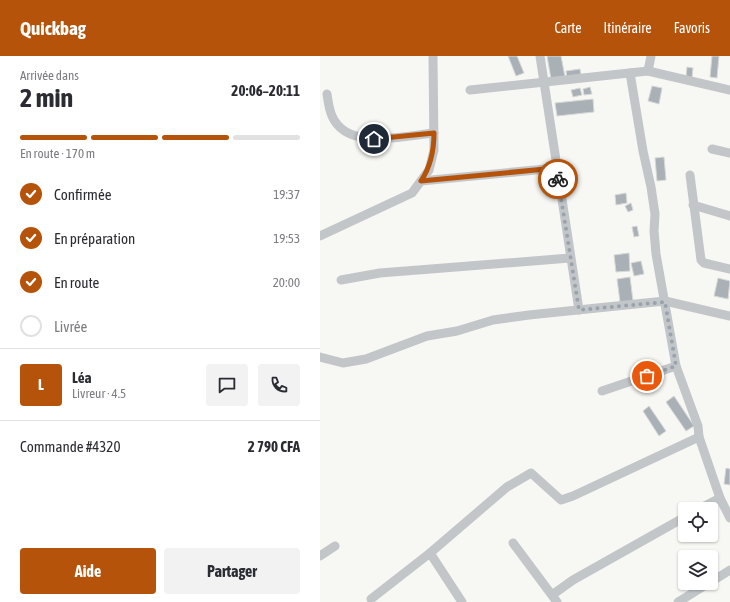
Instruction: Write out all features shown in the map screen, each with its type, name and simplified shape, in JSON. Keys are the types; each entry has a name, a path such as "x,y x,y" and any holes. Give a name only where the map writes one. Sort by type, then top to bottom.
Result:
{"street":[{"path":"320,236 412,193 429,170 434,150 433,56"},
{"path":"540,56 579,310"},
{"path":"648,71 651,56"},
{"path":"470,90 648,71 730,90"},
{"path":"630,73 643,151 651,187 655,214 654,231 656,254 676,366 698,426 699,437 720,498 730,518"},
{"path":"327,94 332,116 342,129 354,137 374,139 434,133"},
{"path":"712,149 730,153"},
{"path":"421,181 556,168"},
{"path":"690,175 700,260 704,263 730,270"},
{"path":"693,205 730,216"},
{"path":"341,280 380,273 570,258"},
{"path":"320,357 344,363 366,359 427,336 457,332 493,320 579,310 665,302 730,316"},
{"path":"602,391 676,366"},
{"path":"372,599 430,553 506,487 531,473 561,500 573,496 699,437"},
{"path":"712,502 720,498"},
{"path":"513,543 555,599 573,580 678,521"},
{"path":"320,556 335,546"},
{"path":"430,553 462,602"},
{"path":"718,577 730,570"},
{"path":"678,602 697,590"}],"building":[{"path":"508,56 517,56 524,73 516,76"},
{"path":"547,56 561,56 565,77 551,79"},
{"path":"712,56 719,56 717,78 710,77"},
{"path":"687,67 693,68 692,78 686,77"},
{"path":"580,69 581,75 567,78 566,71"},
{"path":"652,86 662,88 659,104 648,101"},
{"path":"590,87 592,94 584,95 583,89"},
{"path":"580,88 582,95 573,97 571,90"},
{"path":"593,99 594,112 557,116 555,103"},
{"path":"664,157 666,180 657,181 655,158"},
{"path":"626,193 627,203 616,205 615,195"},
{"path":"631,203 633,210 628,212 625,206"},
{"path":"637,226 639,236 634,237 632,227"},
{"path":"629,253 630,271 616,272 614,255"},
{"path":"641,261 644,274 634,276 631,263"},
{"path":"630,277 633,301 620,302 617,279"},
{"path":"718,278 730,281 728,299 714,296"},
{"path":"674,396 694,426 686,431 666,402"},
{"path":"649,406 666,431 659,436 643,411"},
{"path":"726,468 730,469 730,485 724,484"}],"way so far":[{"path":"558,179 579,310 665,302 676,366 647,376"}],"route":[{"path":"374,139 434,133 434,150 429,170 421,181 556,168 558,179"}]}
